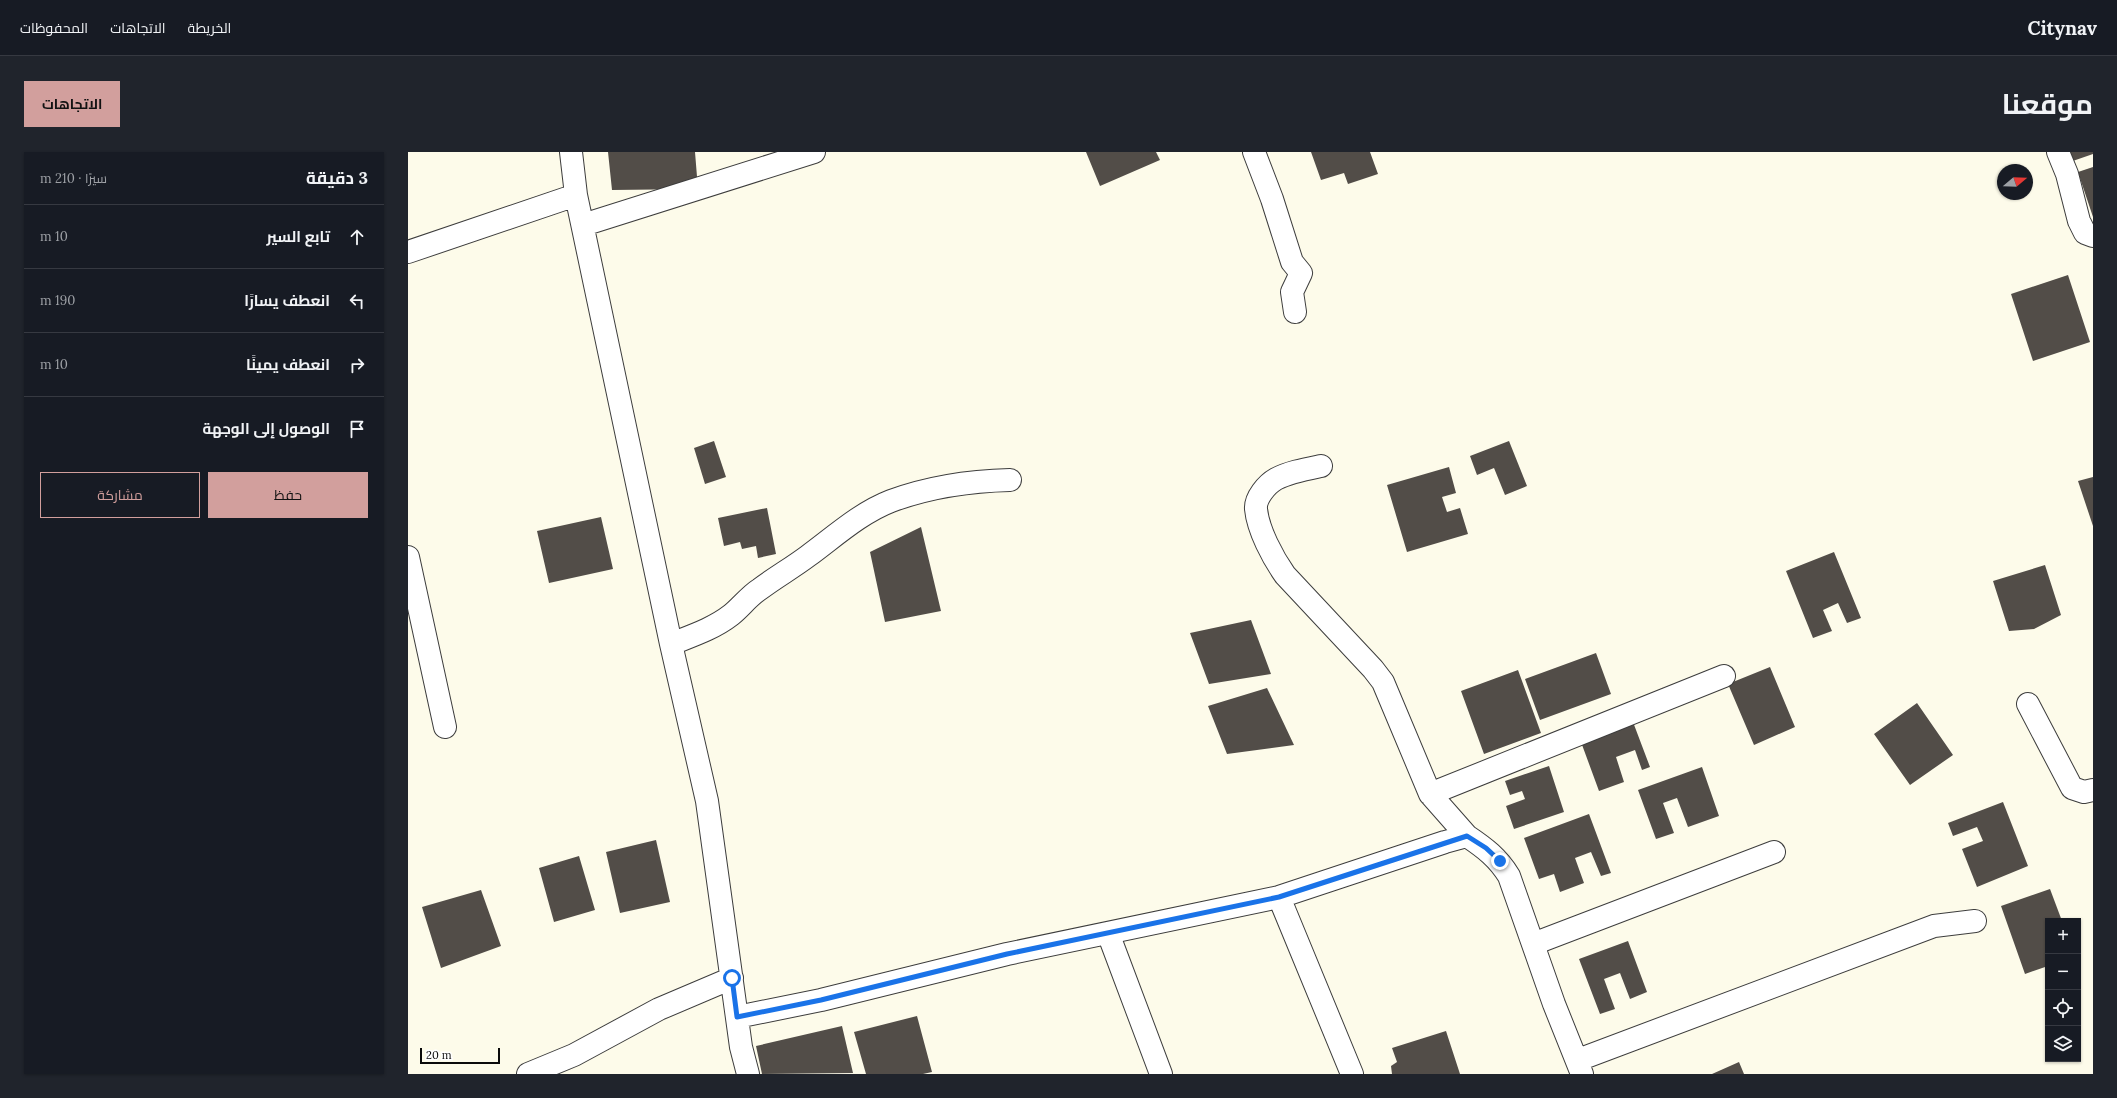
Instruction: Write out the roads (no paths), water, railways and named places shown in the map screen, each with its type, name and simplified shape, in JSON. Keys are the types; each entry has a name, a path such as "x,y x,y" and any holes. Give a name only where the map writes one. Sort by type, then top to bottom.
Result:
{"street":[{"path":"571,152 576,195 671,644 707,800 737,1017 748,1074"},
{"path":"583,225 814,152"},
{"path":"1254,152 1272,198 1292,262 1301,273 1292,292 1295,312"},
{"path":"2058,152 2067,174 2079,221 2085,232 2093,236"},
{"path":"408,252 576,195"},
{"path":"1320,466 1275,479 1268,485 1258,499 1256,508 1260,524 1275,562 1284,575 1373,669 1383,682 1430,794 1467,836 1486,848 1500,861 1506,871 1554,1004 1580,1067 1934,926 1975,921"},
{"path":"671,644 710,628 726,619 772,580 792,568 860,518 890,502 935,488 983,480 1010,480"},
{"path":"408,557 445,727"},
{"path":"1430,794 1724,676"},
{"path":"2028,704 2072,788 2084,792 2093,790"},
{"path":"737,1017 821,1000 1007,954 1279,897 1467,836"},
{"path":"1533,944 1774,852"},
{"path":"1279,897 1352,1074"},
{"path":"1108,933 1161,1074"},
{"path":"528,1074 574,1055 659,1009 732,978"}]}
